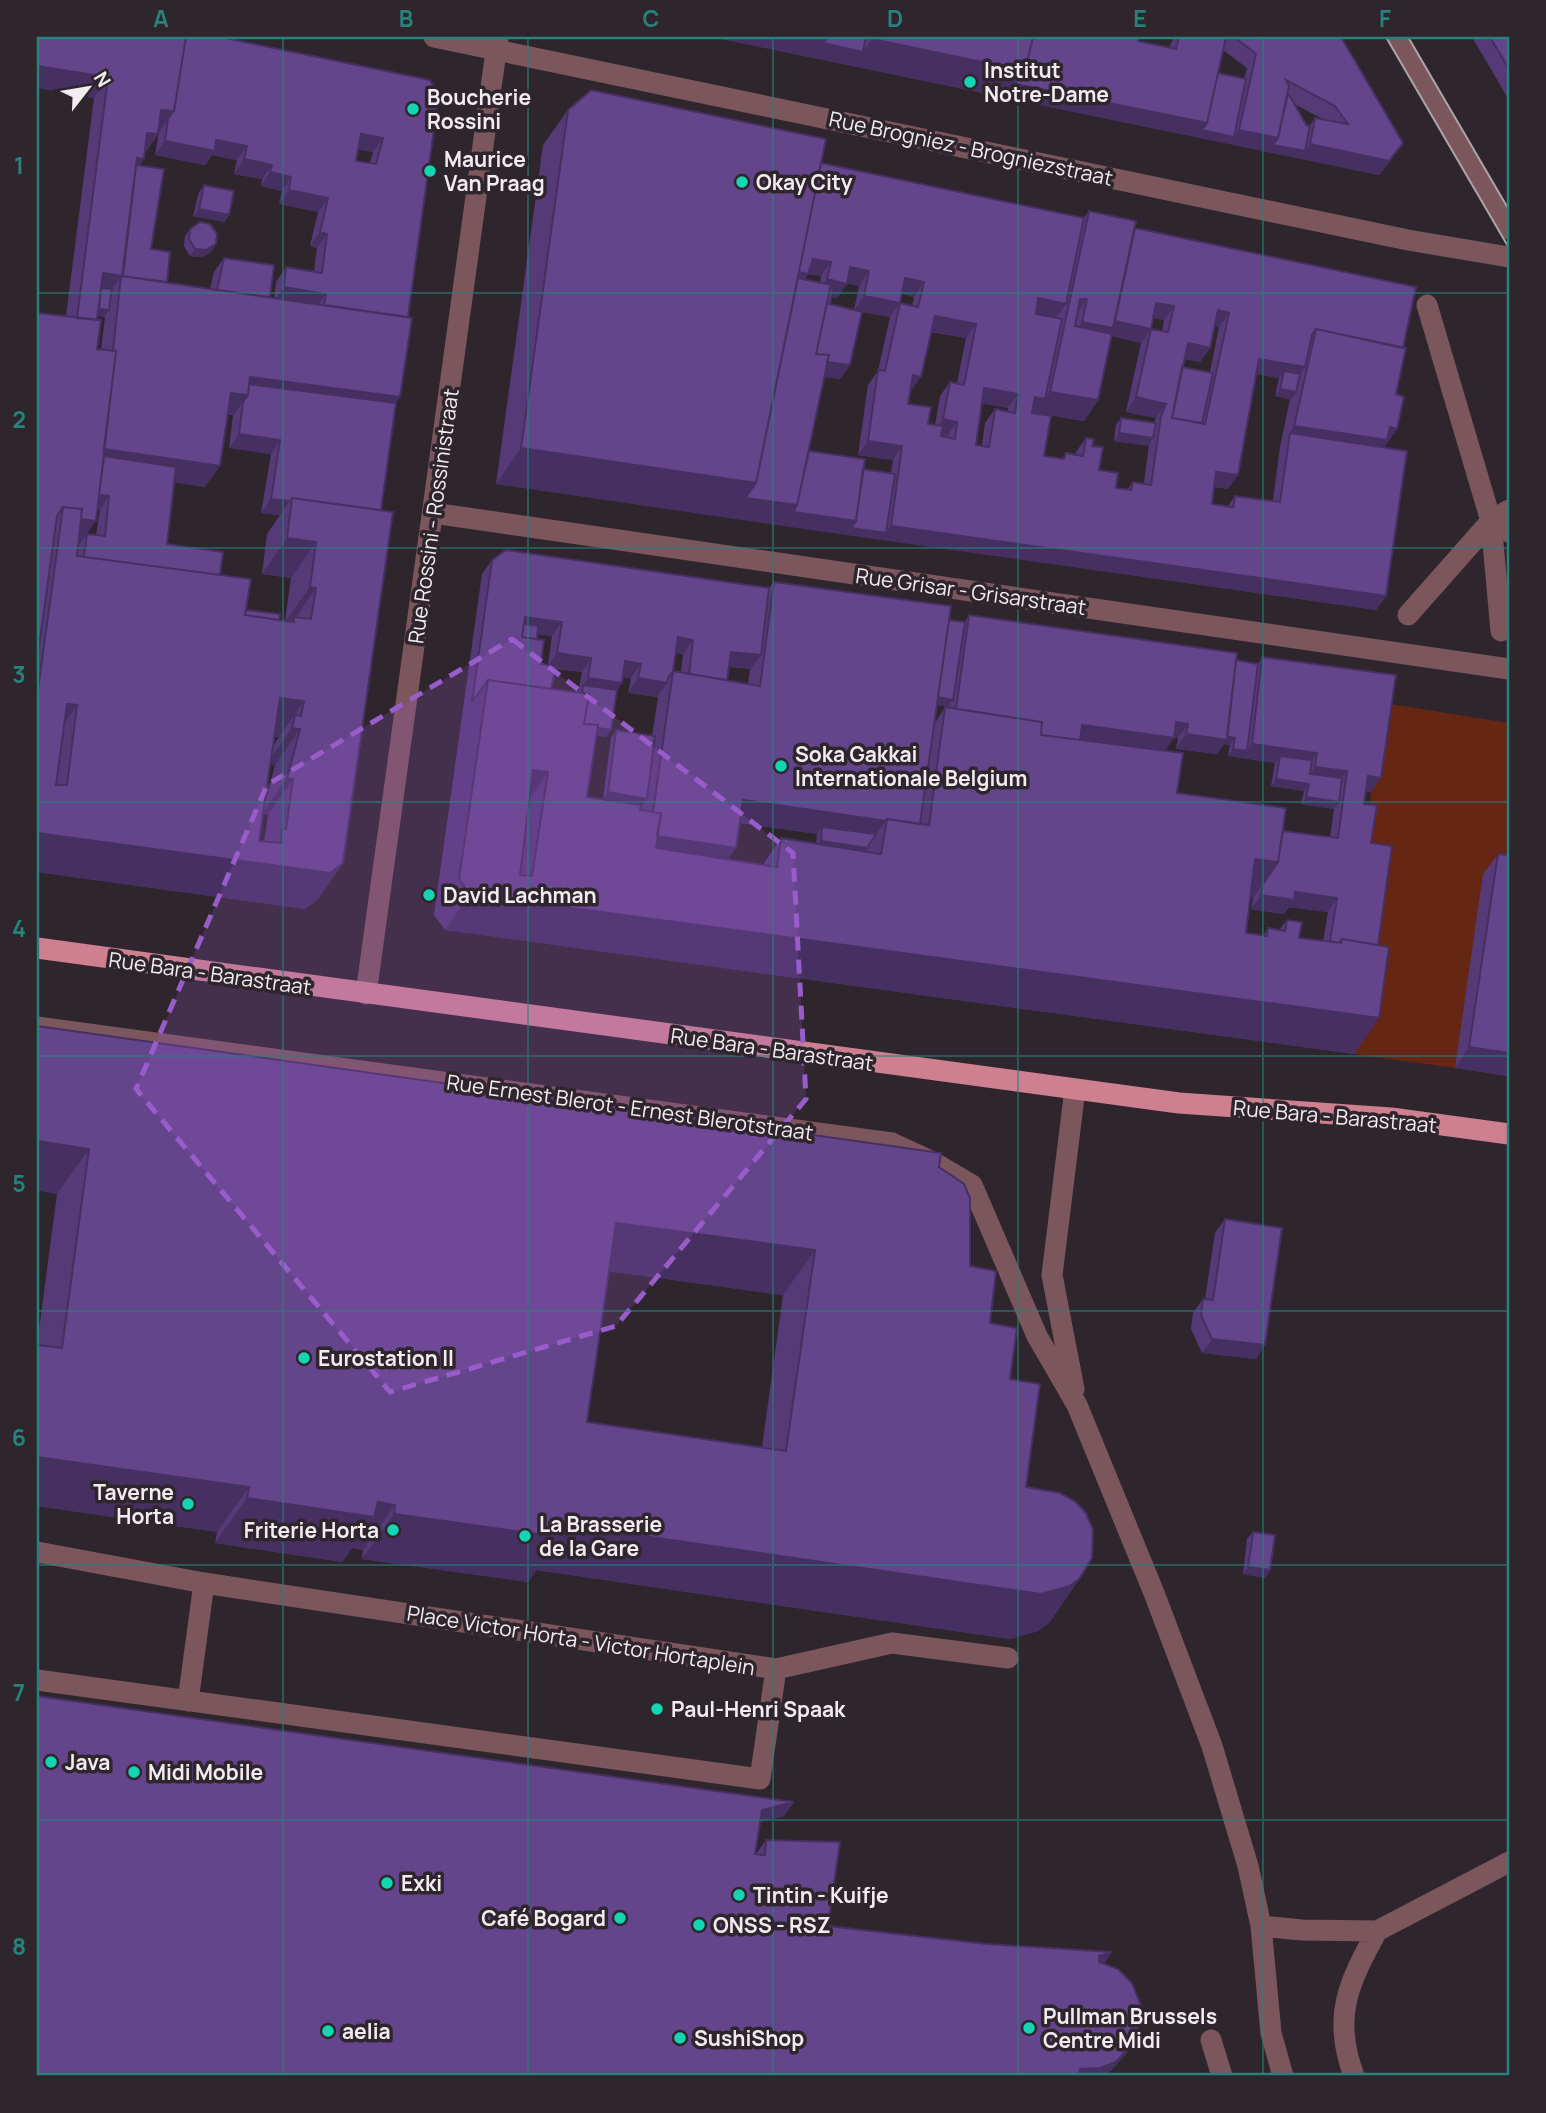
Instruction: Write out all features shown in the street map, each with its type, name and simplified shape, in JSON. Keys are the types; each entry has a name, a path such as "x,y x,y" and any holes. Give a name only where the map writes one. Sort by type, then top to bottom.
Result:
{"main road":[{"name":"Rue Bara - Barastraat","path":"37,948 1179,1103 1391,1118 1509,1134"}],"street":[{"name":"Rue Brogniez - Brogniezstraat","path":"434,37 498,43 1408,240 1509,257"},
{"path":"1397,37 1509,229"},
{"name":"Rue Rossini - Rossinistraat","path":"366,994 498,43"},
{"path":"1427,305 1500,516 1509,532"},
{"name":"Rue Grisar - Grisarstraat","path":"433,513 1509,669"},
{"path":"1408,615 1500,516"},
{"path":"1500,516 1501,631"},
{"name":"Rue Ernest Blerot - Ernest Blerotstraat","path":"37,1027 892,1143 933,1161 972,1185 1037,1336 1077,1405 1198,1707 1248,1866 1261,1926 1271,2033 1283,2076"},
{"name":"Rue Ernest Blerot - Ernest Blerotstraat","path":"1075,1089 1052,1275 1077,1405"},
{"name":"Place Victor Horta - Victor Hortaplein","path":"37,1552 204,1583 776,1669 760,1779 37,1680"},
{"path":"188,1701 204,1583"},
{"path":"776,1669 892,1643 1008,1658"},
{"path":"685,1791 689,1770"},
{"path":"1261,1926 1302,1930 1377,1931 1509,1862"},
{"path":"1354,2076 1345,2052 1342,2024 1344,2000 1355,1971 1377,1931"},
{"path":"1211,2040 1222,2076"}],"highlighted area":[{"path":"512,639 793,853 806,1099 616,1326 390,1392 136,1089 267,785"}],"shaded area":[{"path":"1384,703 1509,723 1509,878 1455,1068 1354,1054 1382,860 1362,857"}],"building":[{"path":"37,37 186,37 174,111 161,110 158,134 147,133 144,159 137,158 123,276 103,273 97,320 77,318 108,77 37,66"},
{"path":"186,37 220,37 430,80 439,94 408,317 324,305 326,294 284,287 286,267 322,273 327,234 320,232 328,198 289,190 291,177 270,172 272,165 244,159 247,146 216,140 215,151 165,141 168,118 174,111","holes":["361,134 383,138 376,164 356,161"]},
{"path":"828,37 866,37 863,52 823,43"},
{"path":"872,37 1033,37 1025,71"},
{"path":"1033,37 1139,37 1138,41 1176,49 1179,37 1226,37 1207,123 1016,84 1025,71"},
{"path":"1234,37 1341,37 1403,143 1389,161 1310,144 1315,118 1348,124 1335,106 1286,80 1289,86 1278,138 1239,130 1256,54"},
{"path":"1490,37 1509,37 1509,69"},
{"path":"1218,73 1246,79 1234,137 1202,130 1207,123"},
{"path":"591,90 826,139 756,483 521,448 568,110"},
{"path":"1288,93 1307,126 1310,125 1305,151 1273,145 1278,138"},
{"path":"821,163 1084,218 1066,304 1038,298 1036,314 1062,319 1045,399 1035,397 1032,413 1051,416 1044,456 1064,459 1066,453 1083,456 1086,438 1094,439 1092,446 1103,447 1099,470 1118,473 1116,488 1131,490 1133,482 1151,485 1161,416 1166,404 1136,397 1151,329 1115,321 1135,228 1416,287 1403,348 1316,329 1312,335 1305,367 1259,359 1238,475 1216,472 1212,504 1233,507 1235,496 1280,502 1290,433 1407,451 1386,596 891,526 902,446 868,441 878,370 885,371 900,303 864,296 869,271 850,267 847,284 827,279 831,262 813,259 808,274 799,272","holes":["905,278 924,282 918,307 900,303","1156,303 1174,306 1168,332 1151,329","1218,310 1229,313 1205,424 1172,418 1188,343 1210,348","935,316 976,324 964,385 950,382 943,419 957,422 955,439 941,436 943,426 928,424 931,407 908,404 913,375 921,377","984,388 1018,394 1015,413 995,409 989,447 976,445"]},
{"path":"136,165 164,169 151,249 170,252 167,282 122,276"},
{"path":"204,185 234,191 229,215 199,209"},
{"path":"1089,211 1136,221 1113,328 1082,322 1087,299 1080,299 1075,326 1112,334 1098,400 1050,392"},
{"path":"200,222 210,224 217,234 216,244 206,250 195,249 189,239 190,229"},
{"path":"224,258 274,265 270,297 217,290"},
{"path":"121,276 412,318 400,397 250,377 248,395 231,393 220,466 104,449 116,351 113,351"},
{"path":"798,278 831,285 816,354 829,355 797,505 745,498 756,483"},
{"path":"101,288 112,289 109,310 99,309"},
{"path":"830,288 833,289 830,304 827,303"},
{"path":"827,303 862,312 850,365 827,362 829,355 816,354"},
{"path":"37,313 101,320 97,349 116,351 96,521 81,519 82,509 63,507 57,516 37,661"},
{"path":"1316,329 1406,348 1396,394 1404,397 1397,429 1390,427 1387,440 1294,426"},
{"path":"1182,367 1213,373 1202,423 1172,418"},
{"path":"1284,371 1300,374 1296,392 1280,389"},
{"path":"249,384 396,403 381,510 292,498 290,501 271,499 280,440 239,434 243,402 248,395"},
{"path":"1121,418 1156,423 1153,438 1119,433"},
{"path":"809,451 865,459 856,521 793,512"},
{"path":"104,456 176,467 167,544 223,552 220,575 84,557 87,534 105,536 109,496 99,495"},
{"path":"863,469 895,474 886,533 851,528 856,521"},
{"path":"292,498 393,512 343,863 330,873 37,833 37,697 63,507 82,509 77,556 251,579 245,615 294,622 294,617 311,619 316,588 310,587 316,542 287,538","holes":["280,698 304,701 301,716 295,715 292,728 300,729 287,778 293,779 286,829 282,829 281,843 259,841","67,704 77,705 67,785 56,785"]},
{"path":"506,550 769,588 761,655 731,652 727,680 689,674 693,640 678,637 673,671 667,683 638,678 641,664 625,661 622,683 588,678 591,658 557,653 562,622 525,617 522,637 544,640 541,664 556,666 551,689 488,680 472,702 492,560"},
{"path":"774,582 951,606 920,824 743,800 736,848 657,836 661,813 653,812 673,671 760,686"},
{"path":"246,610 280,614 279,620 245,615"},
{"path":"969,615 1237,653 1227,740 1186,734 1188,724 1176,722 1174,738 1082,725 1080,740 1041,735 1042,722 956,709"},
{"path":"949,620 965,622 953,700 938,697"},
{"path":"524,624 538,626 537,639 522,637"},
{"path":"1262,657 1396,675 1381,778 1368,776 1364,804 1377,805 1371,843 1392,846 1378,945 1342,939 1339,943 1330,941 1337,898 1295,892 1294,900 1261,895 1263,884 1278,862 1283,831 1338,838 1347,771 1315,767 1317,753 1252,744"},
{"path":"1236,660 1258,664 1247,751 1233,749 1235,738 1227,736"},
{"path":"488,680 589,694 584,724 598,725 587,797 641,805 640,810 661,813 656,848 777,867 781,838 881,854 887,819 929,825 945,707 1042,722 1041,735 1183,753 1177,793 1286,808 1278,862 1255,859 1246,933 1267,936 1268,928 1285,931 1287,920 1302,922 1299,938 1341,943 1342,939 1389,947 1379,1018 470,894 459,879","holes":["533,770 548,772 532,876 520,875"]},
{"path":"583,685 617,690 611,730 584,724 589,694 582,693"},
{"path":"616,730 655,736 647,799 608,792"},
{"path":"1280,756 1312,760 1310,774 1342,778 1339,802 1306,797 1309,784 1276,779"},
{"path":"822,827 876,834 867,848 821,841"},
{"path":"1498,854 1509,855 1509,1053 1469,1047"},
{"name":"Eurostation II","path":"37,1026 941,1153 939,1167 964,1184 970,1198 970,1266 996,1271 990,1323 1017,1328 1010,1379 1040,1384 1026,1487 1060,1493 1076,1502 1086,1513 1093,1530 1092,1558 1080,1578 1070,1586 1041,1594 561,1524 559,1537 394,1514 395,1505 378,1502 374,1517 247,1498 249,1487 37,1457 37,1345 62,1348 89,1149 37,1141","holes":["616,1223 815,1250 786,1451 587,1422"]},
{"path":"1225,1219 1282,1228 1265,1345 1212,1339 1201,1315 1203,1299 1213,1300"},
{"path":"1253,1532 1275,1535 1270,1570 1248,1567"},
{"path":"37,1696 794,1802 762,1810 755,1854 765,1855 766,1840 840,1842 828,1926 987,1944 1112,1952 1099,1956 1099,1962 1118,1969 1132,1983 1142,2008 1136,2040 1116,2062 1100,2068 1080,2069 1079,2076 37,2076"}],"tram line":[{"path":"1386,37 1509,248"},
{"path":"1408,37 1509,210"}],"place":[{"name":"Institut Notre-Dame","path":"970,82"},
{"name":"Boucherie Rossini","path":"413,109"},
{"name":"Maurice Van Praag","path":"430,171"},
{"name":"Okay City","path":"742,182"},
{"name":"Soka Gakkai Internationale Belgium","path":"781,766"},
{"name":"David Lachman","path":"429,895"},
{"name":"Eurostation II","path":"304,1358"},
{"name":"Taverne Horta","path":"188,1504"},
{"name":"Friterie Horta","path":"393,1530"},
{"name":"La Brasserie de la Gare","path":"525,1536"},
{"name":"Paul-Henri Spaak","path":"657,1709"},
{"name":"Java","path":"51,1762"},
{"name":"Midi Mobile","path":"134,1772"},
{"name":"Exki","path":"387,1883"},
{"name":"Tintin - Kuifje","path":"739,1895"},
{"name":"Café Bogard","path":"620,1918"},
{"name":"ONSS - RSZ","path":"699,1925"},
{"name":"Pullman Brussels Centre Midi","path":"1029,2028"},
{"name":"aelia","path":"328,2031"},
{"name":"SushiShop","path":"680,2038"}]}
